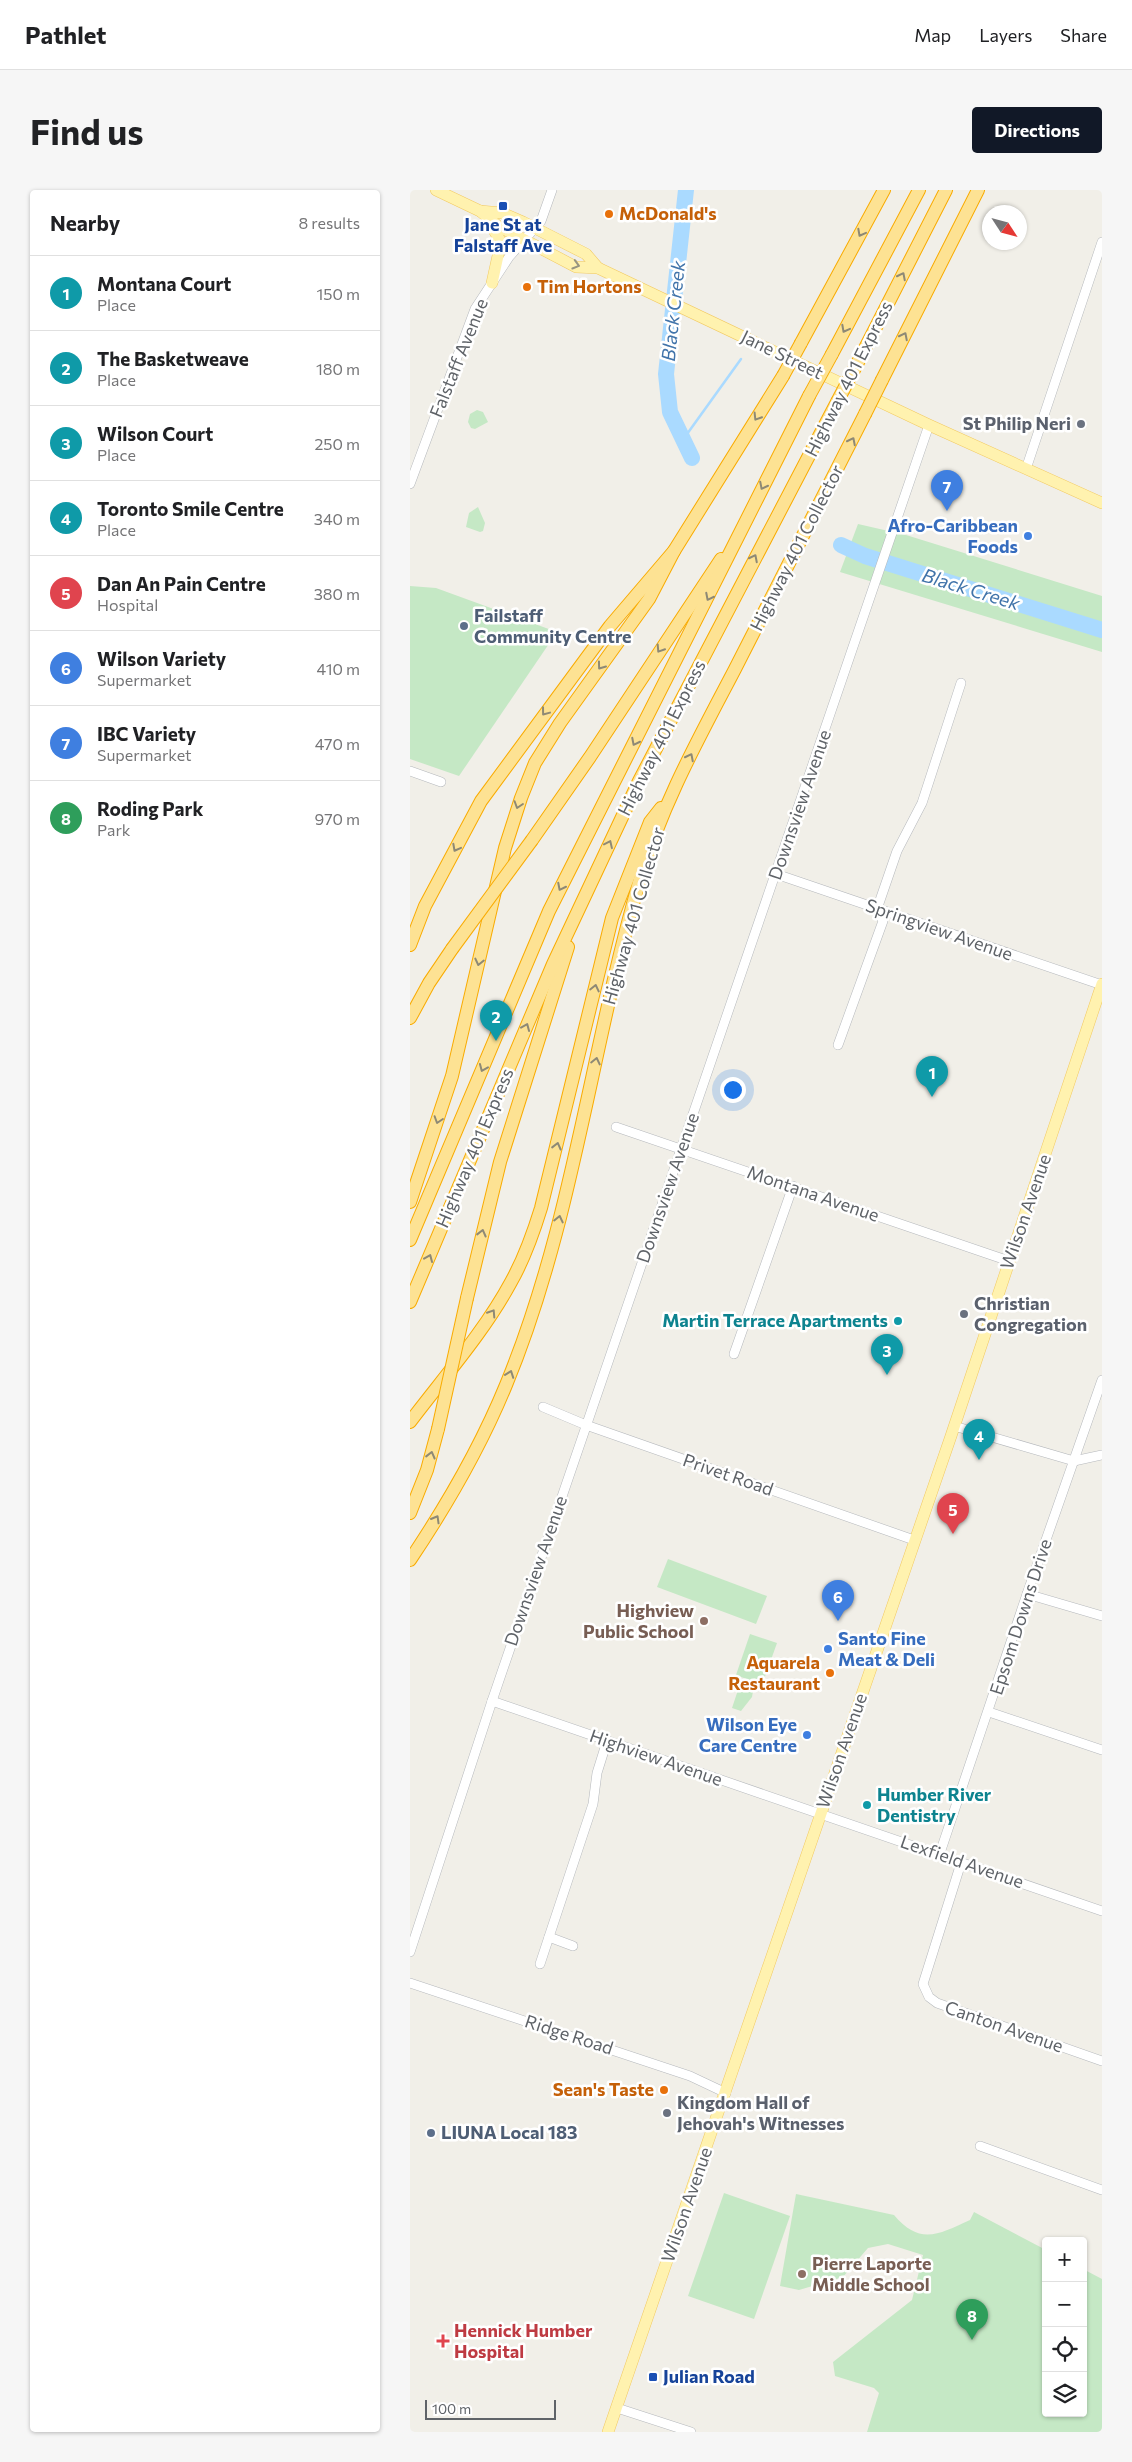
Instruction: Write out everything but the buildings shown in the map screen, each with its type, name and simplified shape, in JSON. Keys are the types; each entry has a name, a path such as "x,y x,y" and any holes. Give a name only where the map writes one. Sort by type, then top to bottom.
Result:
{"highway":[{"path":"410,1202 452,1076 505,848 520,798 535,763 560,723 649,599 674,551 783,376 884,190"},
{"name":"Highway 401 Express","path":"410,1240 549,911 737,537 919,190"},
{"name":"Highway 401 Express","path":"410,1302 553,964 639,782 946,190"},
{"name":"Highway 401 Collector","path":"410,1560 470,1461 506,1386 529,1324 555,1239 640,878 667,800 978,190"},
{"path":"410,1018 429,983 452,949 590,757 691,602 737,537"},
{"path":"410,945 425,906 481,801 610,626 674,551"},
{"path":"410,1422 486,1321 510,1284 528,1248 544,1199 612,918 650,822 667,800"},
{"path":"410,1513 427,1470 438,1429 500,1162 581,904"}],"main road":[{"name":"Jane Street","path":"436,190 480,211 498,226 576,267 598,268 929,425 1102,503"},
{"name":"Jane Street","path":"480,211 502,212 586,254 598,268"},
{"path":"480,211 496,231 501,242 492,283"},
{"name":"Wilson Avenue","path":"608,2432 954,1426 1102,984"}],"street":[{"name":"Falstaff Avenue","path":"410,484 412,473 474,311 492,283 541,221 552,190"},
{"path":"1026,469 1102,242"},
{"name":"Downsview Avenue","path":"410,1952 492,1700 877,582 929,425"},
{"path":"838,1045 882,921 876,909 897,851 922,803 961,683"},
{"path":"410,771 440,782"},
{"name":"Springview Avenue","path":"776,874 1102,984"},
{"name":"Montana Avenue","path":"616,1127 1009,1261"},
{"path":"734,1354 793,1186"},
{"name":"Epsom Downs Drive","path":"940,1853 989,1712 1027,1594 1102,1380"},
{"name":"Privet Road","path":"543,1407 586,1425 914,1540"},
{"path":"954,1426 1074,1461 1102,1455"},
{"path":"1027,1594 1102,1616"},
{"name":"Highview Avenue","path":"492,1700 821,1815"},
{"path":"989,1712 1102,1750"},
{"path":"540,1964 593,1804 597,1773 607,1741"},
{"name":"Lexfield Avenue","path":"821,1815 940,1853 961,1863 1102,1911"},
{"name":"Canton Avenue","path":"961,1863 922,1984 929,1997 938,2004 1102,2061"},
{"path":"549,1937 573,1946"},
{"name":"Ridge Road","path":"410,1983 690,2076 726,2093"},
{"path":"980,2146 1102,2190"},
{"path":"617,2408 691,2432"}],"green space":[{"path":"477,410 483,412 488,422 475,429 471,428 468,422 470,414"},
{"path":"478,507 485,523 483,531 480,532 466,527 469,513"},
{"path":"858,524 906,535 1102,596 1102,652 840,572"},
{"path":"410,586 436,588 557,632 459,776 410,759"},
{"path":"668,1559 767,1596 756,1624 657,1587"},
{"path":"750,1634 777,1643 762,1685 736,1675"},
{"path":"739,1687 753,1691 752,1697 741,1711 732,1708"},
{"path":"724,2193 790,2216 754,2319 688,2296"},
{"path":"796,2194 894,2215 903,2225 921,2234 939,2233 949,2229 970,2220 974,2212 1042,2248 1042,2417 1087,2417 1087,2271 1102,2279 1102,2432 867,2432 879,2393 874,2388 835,2376 833,2362 912,2300 923,2255 888,2244 868,2248 843,2277 799,2290 780,2286"}],"waterway":[{"name":"Black Creek","path":"686,190 666,374 670,412 692,458"},
{"path":"682,441 741,359"},
{"name":"Black Creek","path":"841,545 865,556 1102,630"}],"place":[{"name":"Jane St at Falstaff Ave","path":"503,206"},
{"name":"McDonald's","path":"609,214"},
{"name":"Tim Hortons","path":"527,287"},
{"name":"St Philip Neri","path":"1081,424"},
{"name":"IBC Variety","path":"947,511"},
{"name":"Afro-Caribbean Foods","path":"1028,536"},
{"name":"Failstaff Community Centre","path":"464,626"},
{"name":"The Basketweave","path":"496,1041"},
{"name":"Montana Court","path":"932,1097"},
{"name":"Christian Congregation","path":"964,1314"},
{"name":"Martin Terrace Apartments","path":"898,1321"},
{"name":"Wilson Court","path":"887,1375"},
{"name":"Toronto Smile Centre","path":"979,1460"},
{"name":"Dan An Pain Centre","path":"953,1534"},
{"name":"Highview Public School","path":"704,1621"},
{"name":"Wilson Variety","path":"838,1621"},
{"name":"Santo Fine Meat & Deli","path":"828,1649"},
{"name":"Aquarela Restaurant","path":"830,1673"},
{"name":"Wilson Eye Care Centre","path":"807,1735"},
{"name":"Humber River Dentistry","path":"867,1805"},
{"name":"Sean's Taste","path":"664,2090"},
{"name":"Kingdom Hall of Jehovah's Witnesses","path":"667,2113"},
{"name":"LIUNA Local 183","path":"431,2133"},
{"name":"Pierre Laporte Middle School","path":"802,2274"},
{"name":"Roding Park","path":"972,2340"},
{"name":"Hennick Humber Hospital","path":"443,2341"},
{"name":"Julian Road","path":"653,2377"}]}
